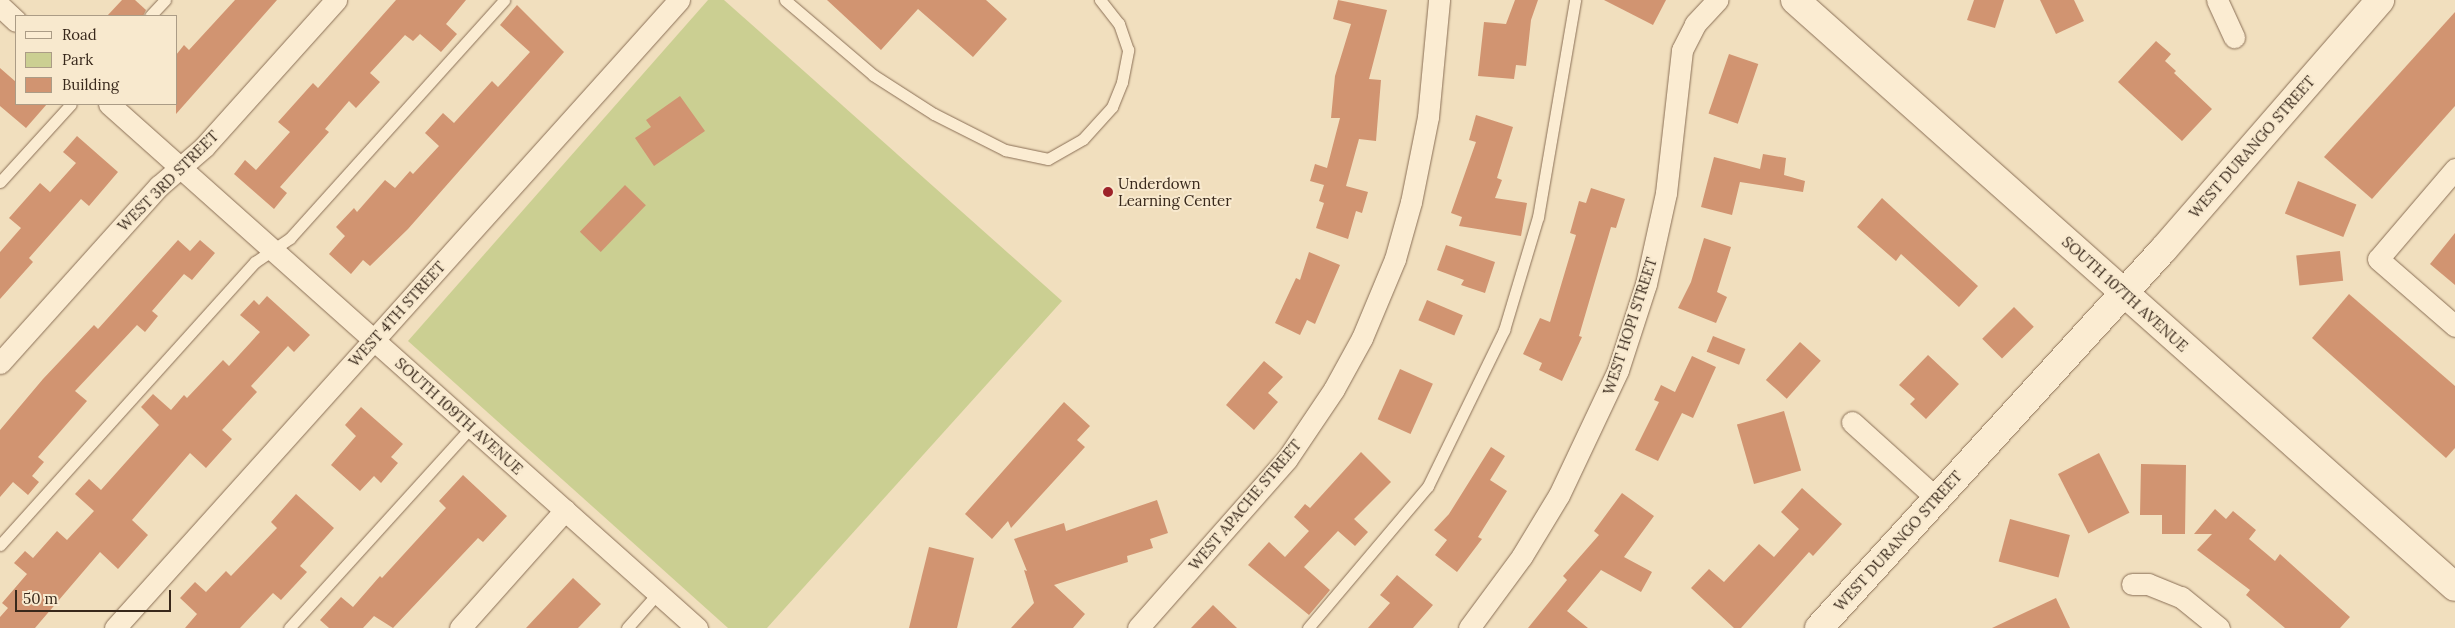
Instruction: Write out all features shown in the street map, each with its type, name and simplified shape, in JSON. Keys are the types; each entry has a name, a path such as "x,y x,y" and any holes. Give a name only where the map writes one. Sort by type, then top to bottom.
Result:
{"main road":[{"name":"SOUTH 107TH AVENUE","path":"1795,0 2455,587"},
{"name":"WEST DURANGO STREET","path":"1819,628 2124,293 2380,0"}],"street":[{"name":"WEST 3RD STREET","path":"0,363 159,186 204,147 336,0"},
{"name":"WEST 4TH STREET","path":"115,628 679,0"},
{"name":"WEST APACHE STREET","path":"1138,628 1287,459 1334,390 1362,338 1395,259 1411,202 1428,117 1439,0"},
{"name":"WEST HOPI STREET","path":"1469,628 1522,556 1559,495 1618,370 1646,284 1663,208 1682,50 1695,24 1717,0"},
{"path":"2217,0 2234,37"},
{"path":"0,6 15,20"},
{"name":"SOUTH 109TH AVENUE","path":"110,105 697,628"},
{"path":"2455,169 2378,259 2455,326"},
{"path":"1852,422 1936,498"},
{"path":"460,628 566,510"},
{"path":"2132,584 2148,584 2181,597 2219,628"}],"lane":[{"path":"151,15 165,0"},
{"path":"0,545 255,262 290,238 504,0"},
{"path":"785,0 799,4 873,75 934,114 1005,150 1048,159 1083,139 1112,108 1122,82 1128,50 1118,24 1100,0"},
{"path":"1308,628 1428,486 1504,330 1538,217 1575,0"},
{"path":"0,182 70,105"},
{"path":"289,628 471,427"},
{"path":"627,628 658,593"}],"green space":[{"path":"708,0 724,0 1062,301 767,628 728,628 408,341"}],"building":[{"path":"122,0 135,0 146,10 144,15 108,15"},
{"path":"235,0 277,0 176,114 176,105 178,105 178,52 184,45 189,50"},
{"path":"396,0 466,0 446,24 457,34 441,52 420,34 413,41 405,35 370,73 380,82 356,108 349,101 325,129 329,132 280,187 287,193 274,209 234,174 245,160 256,170 290,132 278,122 313,83 318,88"},
{"path":"827,0 986,0 1007,19 973,57 918,9 881,50"},
{"path":"1338,0 1387,10 1369,79 1381,80 1376,141 1359,139 1346,186 1368,192 1362,213 1356,211 1348,239 1316,228 1324,203 1319,201 1324,185 1310,181 1315,164 1327,168 1340,118 1331,118 1335,76 1351,24 1333,19"},
{"path":"1515,0 1538,0 1531,20 1526,66 1516,65 1514,79 1478,76 1484,22 1506,24"},
{"path":"1604,0 1666,0 1653,25"},
{"path":"1974,0 2004,0 1995,28 1967,20"},
{"path":"2040,0 2074,0 2084,21 2056,34"},
{"path":"517,5 564,52 408,229 370,266 363,260 351,274 329,254 345,236 336,227 354,208 357,212 385,180 395,188 410,171 413,174 439,146 425,133 443,113 454,123 492,81 498,87 530,52 500,25"},
{"path":"2455,12 2455,106 2372,199 2324,157"},
{"path":"2156,41 2171,54 2165,61 2176,71 2174,73 2212,109 2182,141 2118,82"},
{"path":"1729,54 1758,64 1738,124 1708,114"},
{"path":"0,68 15,81 15,105 46,105 26,128 0,106"},
{"path":"680,96 705,131 654,166 635,138 651,127 646,120"},
{"path":"1476,115 1513,127 1497,178 1502,180 1495,198 1527,203 1521,236 1459,226 1462,217 1451,213 1476,142 1469,140"},
{"path":"77,136 118,172 89,206 81,199 29,258 33,262 0,299 0,252 21,228 9,218 40,183 50,192 76,163 63,152"},
{"path":"1763,154 1786,158 1784,175 1805,181 1803,192 1740,182 1732,215 1701,207 1714,157 1760,169"},
{"path":"2298,181 2356,205 2343,237 2285,213"},
{"path":"625,185 646,205 601,252 580,232"},
{"path":"1591,188 1625,199 1616,228 1611,227 1579,336 1582,337 1562,381 1539,370 1542,363 1523,354 1540,318 1550,322 1576,235 1570,233 1579,201 1586,203"},
{"path":"1882,198 1978,286 1959,307 1901,254 1896,261 1857,227"},
{"path":"2455,233 2455,285 2430,264"},
{"path":"1704,238 1731,247 1717,292 1727,297 1716,323 1678,308 1691,282"},
{"path":"178,240 190,251 200,240 215,253 192,280 184,274 152,311 158,316 145,332 137,325 75,391 87,401 38,457 44,462 32,476 39,482 28,495 13,482 0,497 0,430 43,379 94,325 98,329"},
{"path":"1446,245 1495,262 1485,293 1461,285 1464,280 1437,270"},
{"path":"2340,251 2343,281 2299,285 2296,256"},
{"path":"1309,252 1340,265 1315,324 1307,320 1300,335 1275,323 1296,278 1300,280"},
{"path":"2349,294 2455,386 2455,448 2446,458 2312,338"},
{"path":"267,296 310,335 294,352 288,346 251,386 257,392 222,430 232,439 206,468 190,453 132,520 148,535 118,569 100,552 35,628 0,628 0,617 8,608 2,603 27,574 14,563 25,551 33,558 57,531 67,540 94,511 75,494 89,479 101,490 159,425 141,407 153,394 171,410 184,395 187,398 223,360 229,366 260,332 240,315 254,300 259,305"},
{"path":"1427,300 1463,315 1454,335 1418,320"},
{"path":"2014,307 2034,327 2002,359 1982,339"},
{"path":"1713,336 1745,349 1739,365 1707,352"},
{"path":"1800,342 1821,361 1787,399 1766,380"},
{"path":"1928,355 1959,384 1926,419 1910,404 1915,399 1899,385"},
{"path":"1692,356 1716,367 1693,418 1682,413 1658,461 1635,450 1659,402 1654,400 1661,385 1675,392"},
{"path":"1264,361 1283,377 1268,393 1278,402 1254,430 1226,405"},
{"path":"1400,369 1433,384 1411,434 1378,419"},
{"path":"1064,402 1090,426 1077,440 1085,447 1011,528 1008,521 992,539 965,514"},
{"path":"361,407 403,444 391,457 398,463 381,483 374,476 360,491 331,465 356,436 345,425"},
{"path":"1784,411 1801,471 1754,484 1737,425"},
{"path":"1491,447 1505,456 1490,480 1507,491 1478,537 1482,539 1457,572 1435,555 1447,540 1434,530 1449,514"},
{"path":"1361,452 1391,482 1354,519 1368,532 1355,546 1338,531 1304,567 1330,590 1309,615 1248,565 1269,542 1285,557 1309,531 1294,517 1305,504 1310,508"},
{"path":"2099,453 2129,513 2088,534 2058,474"},
{"path":"2141,464 2186,465 2185,534 2162,534 2162,515 2140,515"},
{"path":"463,475 507,516 483,542 478,538 393,628 374,616 363,628 329,628 320,620 341,597 353,607 380,576 382,578 446,508 439,501"},
{"path":"1802,488 1842,524 1813,556 1809,552 1741,628 1734,628 1691,588 1709,569 1724,582 1759,544 1774,557 1799,529 1781,512"},
{"path":"1622,493 1654,516 1624,557 1652,572 1641,592 1601,570 1567,611 1588,628 1528,628 1567,580 1563,576 1599,535 1594,531"},
{"path":"296,494 334,528 300,566 307,572 281,600 273,593 240,628 185,628 197,614 180,598 195,582 206,592 226,571 231,576 277,528 271,522"},
{"path":"1157,500 1168,533 1150,539 1153,548 1127,556 1128,562 1054,585 1085,614 1073,628 1011,628 1034,603 1024,570 1027,571 1014,539 1064,523 1066,531"},
{"path":"2215,509 2226,519 2233,511 2256,530 2249,539 2275,561 2280,554 2350,617 2340,628 2285,628 2246,595 2250,590 2197,550 2212,534 2194,534"},
{"path":"2010,519 2070,535 2058,578 1999,562"},
{"path":"929,547 974,558 957,628 909,628"},
{"path":"1397,575 1433,605 1413,628 1368,628 1390,603 1380,595"},
{"path":"573,578 601,604 578,628 526,628"},
{"path":"2056,598 2070,628 1992,628"},
{"path":"1213,605 1237,628 1191,628"}],"place":[{"name":"Underdown Learning Center","path":"1108,192"}]}
